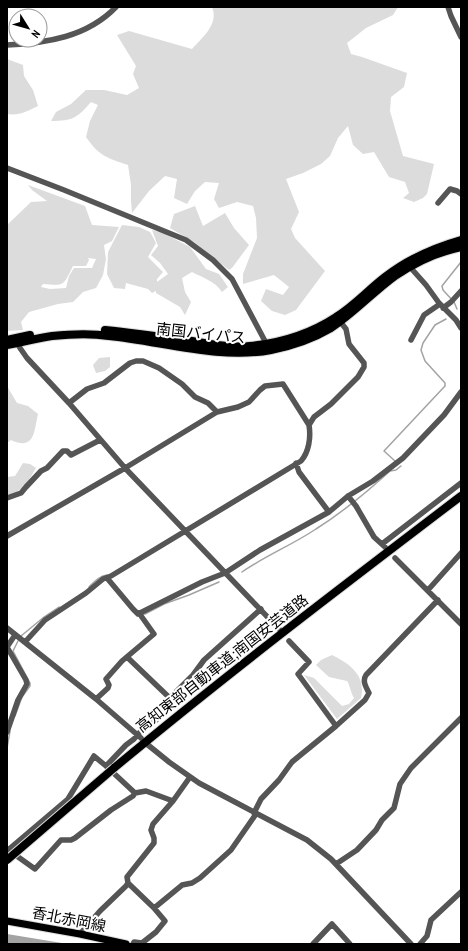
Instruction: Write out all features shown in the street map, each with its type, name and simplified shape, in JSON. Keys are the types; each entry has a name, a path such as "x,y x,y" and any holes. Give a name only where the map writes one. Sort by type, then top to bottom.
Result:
{"highway":[{"name":"南国バイパス","path":"7,340 16,341 72,334 97,335 207,350 245,352 271,350 292,344 325,331 385,277 411,259 445,244 461,240"},
{"name":"南国バイパス","path":"7,345 16,341 57,331 93,329 136,333 222,346 249,346 266,343 306,333 338,319 387,282 410,267 449,250 461,247"},
{"name":"高知東部自動車道;南国安芸道路","path":"7,860 110,767 271,640 461,496"}],"main road":[{"name":"香北赤岡線","path":"7,921 126,944"}],"street":[{"path":"7,45 46,42 75,34 100,20 116,7"},
{"path":"448,7 461,37"},
{"path":"7,168 70,192 186,240 214,260 232,278 266,343"},
{"path":"438,203 450,188 461,194"},
{"path":"410,267 442,306 456,320 461,328"},
{"path":"411,340 424,315 451,302 461,291"},
{"path":"309,425 314,417 332,404 358,377 364,367 364,364 349,344 346,328 338,319"},
{"path":"16,341 28,358 125,468 279,629"},
{"path":"69,403 87,389 104,383 130,363 143,361 159,368 182,384 195,397 208,403 218,412"},
{"path":"7,536 218,412 238,407 249,402 265,386 283,384 309,425 308,450 301,462 296,463 97,583 86,593 45,620 25,642"},
{"path":"139,613 202,582 225,573 260,550 330,512 348,496 403,458 444,416 461,392"},
{"path":"7,498 21,493 41,471 50,465 64,450 71,455 100,440"},
{"path":"296,463 300,472 330,512"},
{"path":"348,496 356,506 374,537 383,545 461,483"},
{"path":"428,590 461,552"},
{"path":"395,558 461,624"},
{"path":"96,699 108,688 109,685 106,679 127,656 154,634 139,613 138,614 133,609 109,577"},
{"path":"154,908 182,885 192,883 200,878 231,850 255,813 261,799 280,780 292,762 336,726 368,696 369,693 364,678 366,675 438,600"},
{"path":"170,698 194,675 204,660 261,610"},
{"path":"7,628 96,699 139,736"},
{"path":"7,732 18,700 27,684 7,647 16,635"},
{"path":"289,641 309,662 298,674 336,726"},
{"path":"110,767 139,736 146,725 154,722 175,704 127,656"},
{"path":"336,864 356,850 376,830 382,820 394,808 400,784 404,778 461,718"},
{"path":"148,745 190,777 307,840 336,864 411,944"},
{"path":"135,793 110,767 94,756 68,798 8,849 35,869 61,840 71,840 75,838 135,793 146,791 173,801"},
{"path":"133,944 134,942 142,944 165,922 154,908 128,883 127,877 154,843 151,830 153,824 173,801 190,777"},
{"path":"80,934 128,883"},
{"path":"420,944 427,936 432,920 461,892"},
{"path":"313,944 332,924 350,944"}],"shaded area":[{"path":"212,7 398,7 393,15 366,28 347,43 351,54 407,73 404,87 391,97 390,111 403,156 434,164 427,194 423,198 414,202 403,198 409,193 405,182 389,177 374,152 363,154 353,145 348,126 338,138 330,156 321,164 286,179 299,212 291,229 295,238 325,271 296,310 285,315 272,311 261,301 266,289 283,295 289,287 274,275 243,284 243,274 257,238 256,218 253,206 237,202 219,208 214,199 219,183 205,182 195,191 187,204 174,198 177,179 165,176 149,191 132,213 131,185 128,165 104,156 86,137 90,121 98,105 91,102 74,118 51,121 56,112 71,104 86,90 104,90 127,95 139,88 133,74 136,66 117,35 129,31 192,49 212,25 214,13"},
{"path":"7,59 23,65 24,76 33,90 38,106 19,114 7,114"},
{"path":"28,185 85,206 92,225 119,227 112,241 104,245 106,259 103,275 96,288 83,292 73,302 58,304 29,312 21,322 23,330 7,331 7,225 31,202 47,201 32,190","holes":["88,258 96,259 92,268 74,268 69,276 66,288 50,289 41,287 43,284 56,285 62,283 67,278 73,266 86,266 89,260"]},
{"path":"195,206 203,226 225,213 234,228 249,245 229,270 194,242 170,228 174,214"},
{"path":"122,225 139,227 150,232 156,243 148,257 163,272 157,279 157,282 168,274 160,263 151,255 158,246 152,230 163,233 190,247 206,269 219,274 228,287 222,292 212,282 192,272 182,278 185,292 191,302 185,315 180,307 156,293 156,291 152,293 148,289 126,283 125,289 114,288 107,274 108,252"},
{"path":"110,357 110,367 105,371 96,373 93,365 99,358"},
{"path":"7,386 17,403 28,406 38,414 32,438 25,443 19,443 11,440 7,443"},
{"path":"23,463 30,464 36,468 21,488 13,494 7,496 7,477 15,476"},
{"path":"332,655 345,662 355,671 359,677 362,690 361,698 337,719 304,675 314,678 342,706 349,704 354,698 347,681 329,677 316,665 321,660"},
{"path":"7,934 68,944 7,944"}],"waterway":[{"path":"457,309 454,302 443,290 442,286 461,262"},
{"path":"395,461 384,451 445,386 445,383 425,361 421,350 423,343 435,325 446,319"},
{"path":"242,572 307,535 336,516 373,487 390,471 396,470 401,466"},
{"path":"89,587 99,578 107,575"},
{"path":"142,614 219,582"},
{"path":"21,636 59,607"},
{"path":"15,716 22,697 30,686 30,683 13,651 18,641"},
{"path":"7,748 10,731"}]}
